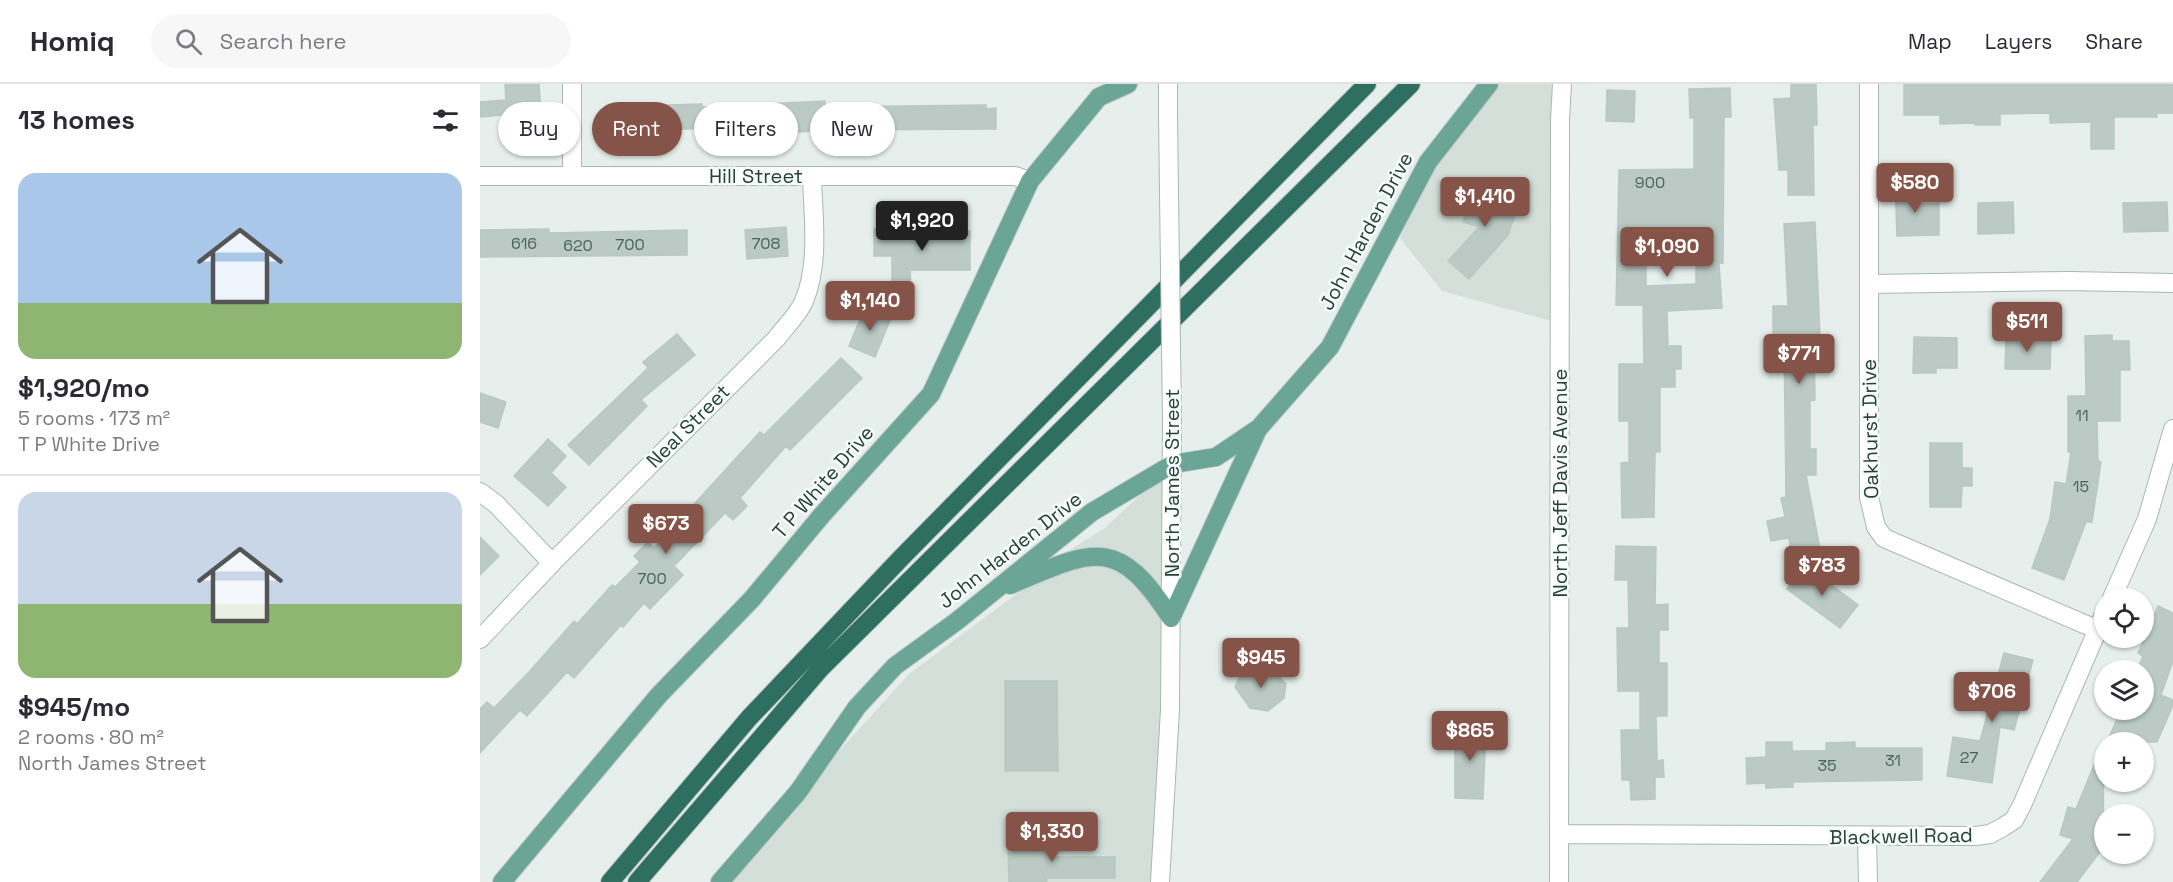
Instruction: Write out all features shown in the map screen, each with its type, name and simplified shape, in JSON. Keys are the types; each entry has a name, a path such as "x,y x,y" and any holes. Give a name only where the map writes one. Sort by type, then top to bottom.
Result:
{"highway":[{"path":"610,882 749,718 902,556 1367,84"},
{"path":"637,882 821,669 1411,84"}],"main road":[{"name":"T P White Drive","path":"502,882 659,695 752,599 822,515 931,394 1030,181 1102,91 1128,84"},
{"name":"John Harden Drive","path":"720,882 798,792 857,707 895,666 995,591 1084,517 1173,464 1216,457 1259,428 1330,347 1428,162 1489,84"},
{"path":"1172,618 1259,428"},
{"path":"995,591 1065,562 1094,556 1110,557 1130,566 1149,584 1172,618"}],"street":[{"path":"572,84 572,176"},
{"name":"North James Street","path":"1160,882 1167,789 1172,618 1173,464 1168,84"},
{"name":"North Jeff Davis Avenue","path":"1559,882 1559,312 1562,84"},
{"name":"Oakhurst Drive","path":"1869,84 1870,284 1867,386 1869,497 1876,527 1884,538 2094,619"},
{"name":"Hill Street","path":"480,176 1015,176 1030,181"},
{"name":"Neal Street","path":"480,639 552,563 776,339 796,313 803,302 813,268 812,176"},
{"path":"1870,284 2068,281 2173,283"},
{"path":"2116,588 2147,519 2173,429"},
{"path":"480,492 496,504 552,563"},
{"name":"Blackwell Road","path":"1560,834 1867,837 1990,834 2014,820 2094,638"},
{"path":"1867,837 1868,882"}],"shaded area":[{"path":"1496,84 1559,84 1559,323 1442,291 1400,238 1433,167"},
{"path":"1173,464 1160,882 720,882 909,674 1015,595 1060,556 1105,528"}],"building":[{"path":"505,84 539,84 540,102 498,102 498,116 480,117 480,102 506,100"},
{"path":"1791,84 1816,84 1817,125 1813,125 1814,195 1788,195 1788,170 1779,170 1774,99 1791,98"},
{"path":"1904,84 2173,84 2173,113 2156,113 2157,117 2114,117 2114,149 2091,149 2091,122 2050,123 2050,113 2000,114 2000,125 1940,124 1940,115 1904,115"},
{"path":"1730,88 1731,117 1724,117 1723,263 1719,263 1722,308 1667,311 1668,346 1681,346 1681,369 1675,369 1675,387 1660,387 1660,452 1655,452 1654,517 1622,518 1621,463 1629,462 1629,421 1619,421 1619,364 1644,364 1643,305 1616,305 1619,170 1694,169 1694,118 1690,118 1689,89","holes":["1646,240 1696,240 1696,284 1646,286"]},
{"path":"1607,90 1635,91 1634,122 1606,121"},
{"path":"825,101 810,102 810,131 798,132 798,102"},
{"path":"694,104 694,129 682,129 682,105"},
{"path":"986,105 986,109 996,108 996,129 895,130 895,106"},
{"path":"1895,181 1910,181 1911,204 1939,203 1939,235 1897,236"},
{"path":"1475,185 1520,200 1508,235 1469,279 1448,261 1479,227 1463,222"},
{"path":"2013,202 2014,233 1978,234 1978,203"},
{"path":"2167,202 2168,231 2124,232 2123,203"},
{"path":"1815,222 1820,337 1814,337 1815,400 1810,401 1810,449 1816,449 1816,475 1806,475 1820,549 1791,554 1789,538 1771,541 1767,521 1785,517 1781,498 1786,497 1784,338 1773,338 1773,306 1788,306 1784,224"},
{"path":"786,227 788,256 747,259 745,230"},
{"path":"549,229 549,233 687,230 687,255 480,257 480,230"},
{"path":"874,229 970,231 970,270 910,270 911,288 892,288 892,256 874,256"},
{"path":"865,307 891,318 875,357 849,346"},
{"path":"677,334 695,355 641,400 647,406 589,465 568,445 648,368 643,362"},
{"path":"2112,335 2112,341 2129,341 2130,370 2120,370 2120,421 2097,421 2098,461 2101,462 2092,522 2086,522 2064,580 2032,568 2050,519 2055,482 2066,484 2071,452 2068,452 2068,396 2086,396 2085,336"},
{"path":"2006,336 2033,336 2034,340 2051,340 2050,369 2005,369"},
{"path":"1914,337 1957,338 1957,368 1936,368 1936,373 1913,373"},
{"path":"841,358 862,378 790,450 786,446 740,498 747,506 733,520 725,513 674,566 683,575 650,609 644,603 623,627 621,625 574,678 567,672 527,716 520,710 480,753 480,709 487,702 494,708 574,621 577,624 612,585 615,587 640,562 634,556 648,542 654,548 760,432 764,435"},
{"path":"480,393 506,402 498,428 480,422"},
{"path":"548,439 566,456 551,473 566,487 548,506 514,476"},
{"path":"1930,443 1962,443 1962,468 1972,468 1972,486 1962,486 1961,507 1930,507"},
{"path":"480,537 499,556 480,575"},
{"path":"1616,546 1656,547 1655,605 1668,604 1668,630 1659,630 1659,663 1667,663 1667,716 1656,716 1657,761 1663,760 1664,777 1655,777 1655,799 1631,800 1630,780 1622,780 1621,730 1640,730 1640,691 1618,691 1617,628 1629,628 1628,580 1615,580"},
{"path":"1805,565 1858,605 1840,628 1787,589"},
{"path":"2158,606 2173,613 2173,661 2161,695 2173,700 2173,705 2157,742 2154,742 2154,732 2111,732 2117,720 2154,720 2154,660 2141,660 2143,656 2138,653 2140,648 2154,648 2154,615"},
{"path":"2004,653 2033,660 2014,730 2000,727 1992,783 1947,776 1953,737 1980,741"},
{"path":"1257,667 1272,670 1286,684 1284,698 1268,711 1250,708 1235,687 1241,674"},
{"path":"1005,681 1057,681 1058,771 1005,771"},
{"path":"1455,726 1486,726 1483,799 1455,798"},
{"path":"1766,742 1792,742 1792,751 1826,751 1826,743 1855,742 1855,748 1922,748 1922,780 1793,782 1793,787 1766,788 1766,783 1747,784 1746,758 1766,757"},
{"path":"2094,765 2094,792 2104,792 2103,804 2094,804 2094,860 2077,882 2040,882 2073,839 2060,835 2068,807 2076,809"},
{"path":"1008,838 1048,839 1049,857 1115,857 1115,878 1046,878 1047,882 1009,882"}]}
